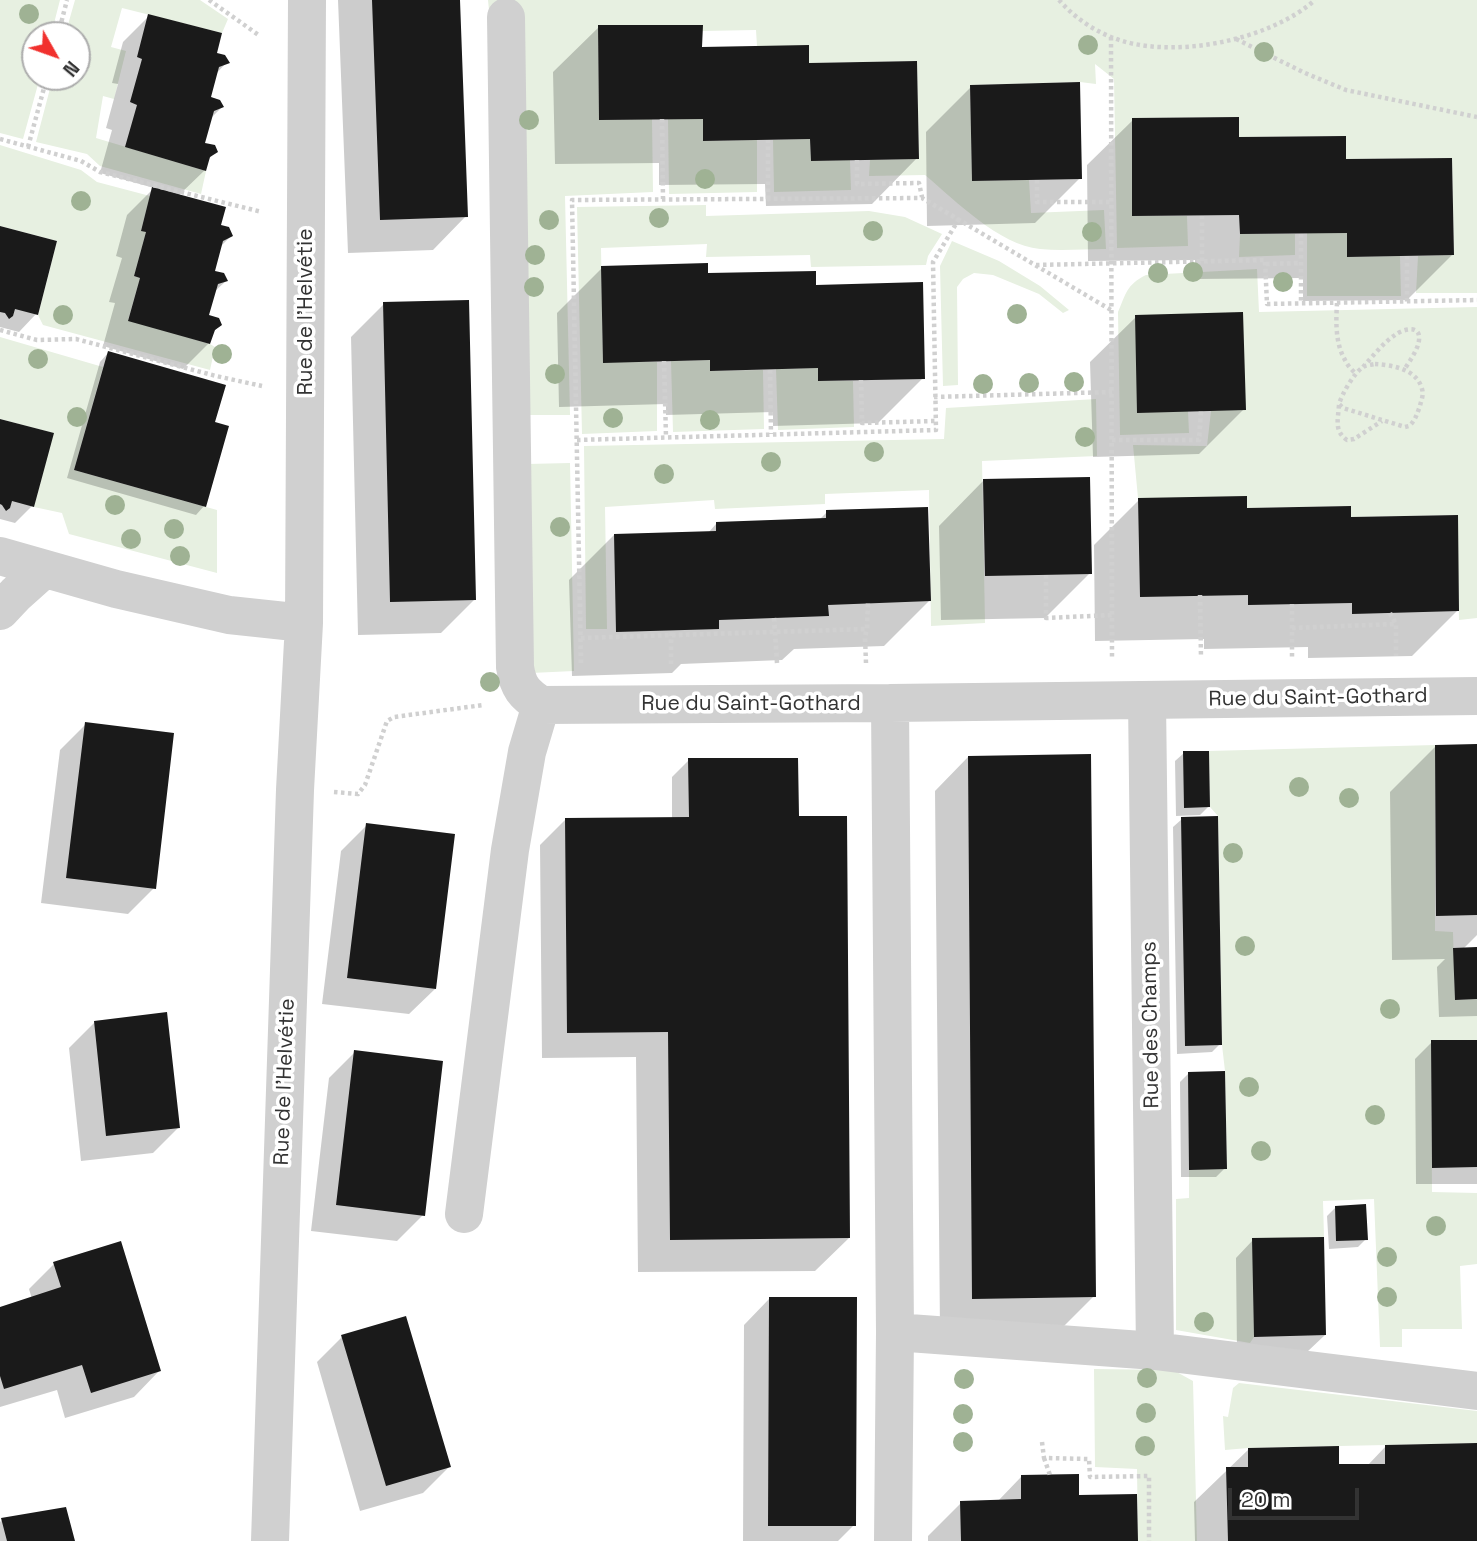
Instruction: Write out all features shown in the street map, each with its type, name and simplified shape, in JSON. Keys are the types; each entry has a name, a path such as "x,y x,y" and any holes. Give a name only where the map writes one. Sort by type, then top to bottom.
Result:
{"street":[{"name":"Rue de l'Helvétie","path":"270,1541 295,790 304,623 307,0"},
{"path":"464,1214 510,850 527,752 531,695 517,681 515,667 506,17"},
{"path":"0,556 116,589 229,615 304,623"},
{"path":"0,611 44,569"},
{"name":"Rue du Saint-Gothard","path":"531,695 582,705 1477,696"},
{"name":"Rue des Champs","path":"1130,700 1155,1351"},
{"path":"890,703 895,1332 893,1541"},
{"path":"895,1332 1155,1351 1477,1391"}],"path":[{"path":"62,21 67,0"},
{"path":"209,0 260,36"},
{"path":"1059,0 1088,25 1111,37 1135,45 1160,47 1196,46 1257,34 1303,10 1315,0"},
{"path":"1111,37 1112,615 1130,700"},
{"path":"1235,39 1346,90 1477,117"},
{"path":"29,147 43,91"},
{"path":"662,119 663,199"},
{"path":"0,139 81,162 100,172 262,212"},
{"path":"768,140 768,199"},
{"path":"857,160 857,184 919,183 922,198"},
{"path":"1037,180 1037,202 1112,202"},
{"path":"582,705 572,200 922,198 1111,310"},
{"path":"1202,216 1202,261"},
{"path":"578,440 936,429 933,262 959,219"},
{"path":"1301,234 1301,303"},
{"path":"1407,256 1407,302"},
{"path":"1035,265 1265,260 1267,304 1477,300"},
{"path":"1266,264 1301,263"},
{"path":"1337,303 1338,340 1344,360 1356,374"},
{"path":"1382,421 1354,439 1347,440 1338,431 1337,425 1339,404 1344,392 1356,374 1392,336 1412,328 1417,331 1419,342 1404,370"},
{"path":"0,330 37,340 76,339 262,386"},
{"path":"664,362 666,437"},
{"path":"1339,404 1343,408 1405,427 1409,426 1417,414 1422,390 1416,379 1404,370 1385,365 1375,364 1362,368"},
{"path":"770,370 771,434"},
{"path":"860,380 862,423 935,421"},
{"path":"934,397 1112,392"},
{"path":"1112,440 1199,440 1201,411"},
{"path":"1045,575 1046,618 1112,615"},
{"path":"1199,596 1201,669"},
{"path":"866,670 868,603"},
{"path":"1292,604 1292,666"},
{"path":"1390,613 1396,624 1396,662"},
{"path":"774,618 777,671"},
{"path":"1292,628 1396,624"},
{"path":"581,638 672,633 867,629"},
{"path":"672,633 672,673"},
{"path":"331,792 358,794 365,785 382,730 387,721 394,717 493,704 531,695"},
{"path":"1042,1441 1050,1475"},
{"path":"1044,1458 1089,1459 1090,1478 1149,1476 1149,1541"}],"green space":[{"path":"0,0 60,0 55,21 21,21 21,91 36,91 23,139 0,133"},
{"path":"75,0 200,0 228,19 222,33 122,8 111,47 126,51 114,99 103,96 96,138 206,171 201,194 100,166 87,154 36,142 49,91 91,91 91,21 69,21"},
{"path":"488,0 1477,0 1477,293 1416,293 1418,256 1454,255 1452,158 1346,159 1346,136 1239,137 1238,117 1132,118 1132,216 1187,216 1188,246 1117,248 1114,79 1095,64 1096,84 1080,82 970,85 972,181 1029,180 1031,213 1104,210 1106,249 1040,249 1025,246 994,231 925,175 869,176 870,160 919,159 917,61 809,63 757,46 756,30 702,31 702,25 598,25 599,120 652,119 653,192 565,196 570,415 529,415"},
{"path":"668,119 703,119 704,141 757,140 757,192 669,194"},
{"path":"810,139 811,161 850,160 851,190 774,192 773,140"},
{"path":"0,145 81,170 97,182 150,196 141,230 146,232 134,276 140,278 128,320 215,347 210,370 43,325 38,315 57,241 0,226"},
{"path":"706,205 706,216 869,211 905,217 942,234 928,256 926,265 811,267 810,255 706,257 707,244 601,248 603,362 657,362 657,431 582,434 577,207"},
{"path":"1307,233 1347,233 1348,257 1400,256 1401,296 1307,296"},
{"path":"1240,234 1295,234 1295,255 1239,257"},
{"path":"952,241 999,261 1040,286 1069,310 1063,313 1039,294 993,275 974,273 963,279 957,287 958,385 943,386 940,266"},
{"path":"1257,269 1259,312 1477,307 1477,618 1459,620 1457,515 1351,517 1351,506 1247,508 1138,498 1133,445 1207,446 1211,411 1188,411 1189,433 1120,435 1118,312 1125,295 1134,282 1146,275"},
{"path":"0,337 103,367 74,470 217,510 217,573 69,534 62,513 34,507 53,433 0,419"},
{"path":"710,360 711,371 763,370 764,429 673,432 671,361"},
{"path":"818,368 818,381 853,381 854,427 778,430 776,369"},
{"path":"1096,399 1097,456 982,461 985,623 931,626 929,490 825,494 825,504 715,509 714,500 605,507 607,629 586,629 584,446 944,439 946,408"},
{"path":"570,463 574,671 531,673 527,464"},
{"path":"1435,745 1435,931 1453,932 1455,1000 1477,999 1477,1040 1431,1041 1432,1192 1477,1193 1477,1264 1460,1266 1462,1329 1402,1329 1402,1347 1380,1347 1374,1199 1323,1201 1324,1237 1253,1239 1254,1337 1250,1343 1176,1330 1176,1199 1189,1198 1189,1170 1227,1168 1218,816 1210,807 1209,751"},
{"path":"1094,1369 1173,1370 1193,1381 1197,1541 1138,1541 1137,1469 1095,1467"},
{"path":"1239,1383 1477,1411 1477,1443 1225,1450 1223,1416 1228,1417 1233,1388"}],"building":[{"path":"372,0 460,0 468,217 380,220"},
{"path":"148,14 222,33 217,53 225,55 230,63 219,67 211,97 220,100 224,107 214,111 205,143 215,145 218,152 210,157 206,171 125,147 137,105 130,102 142,59 137,57"},
{"path":"598,25 703,25 702,47 809,45 809,63 917,61 919,159 811,161 810,139 703,141 703,119 599,120"},
{"path":"1080,82 1082,179 972,181 970,85"},
{"path":"1239,117 1239,137 1346,136 1346,159 1452,158 1454,255 1347,257 1347,233 1240,234 1239,215 1132,216 1132,118"},
{"path":"152,187 226,207 221,225 229,227 233,236 223,241 215,271 224,273 228,281 218,284 209,315 219,318 222,325 215,330 210,344 128,321 140,278 134,276 146,232 141,231"},
{"path":"0,226 57,241 38,315 15,309 9,319 5,313 0,312"},
{"path":"708,263 708,273 816,271 816,285 923,282 925,379 818,381 818,368 710,371 710,360 603,363 601,266"},
{"path":"469,300 476,600 390,602 383,302"},
{"path":"1243,312 1246,410 1137,413 1135,315"},
{"path":"108,351 226,385 215,422 229,426 206,507 74,470"},
{"path":"0,419 54,433 34,507 12,501 6,511 0,504"},
{"path":"1090,477 1092,574 985,576 983,479"},
{"path":"1247,496 1247,508 1351,506 1351,517 1458,515 1459,611 1352,614 1352,603 1248,605 1248,595 1140,597 1138,498"},
{"path":"928,507 931,601 828,605 829,616 719,620 719,629 616,632 614,534 716,531 716,522 826,518 826,510"},
{"path":"85,722 174,733 156,889 66,878"},
{"path":"1477,744 1477,915 1436,916 1435,745"},
{"path":"1183,751 1209,751 1210,807 1184,808"},
{"path":"1091,754 1096,1297 972,1299 968,756"},
{"path":"688,758 798,758 799,816 847,816 850,1238 670,1240 668,1032 567,1033 565,818 689,817"},
{"path":"1218,816 1222,1045 1185,1046 1181,817"},
{"path":"366,823 455,834 436,989 347,978"},
{"path":"1477,947 1477,999 1455,1000 1453,948"},
{"path":"167,1012 180,1128 106,1136 94,1021"},
{"path":"1431,1040 1477,1040 1477,1167 1432,1168"},
{"path":"354,1050 443,1061 425,1216 336,1205"},
{"path":"1225,1071 1227,1169 1189,1170 1188,1072"},
{"path":"1366,1204 1368,1240 1336,1241 1335,1206"},
{"path":"1324,1237 1326,1335 1254,1337 1252,1238"},
{"path":"121,1241 161,1371 91,1393 82,1365 4,1389 0,1376 0,1307 61,1287 53,1262"},
{"path":"769,1297 857,1297 856,1526 768,1526"},
{"path":"406,1316 451,1467 386,1486 341,1335"},
{"path":"1477,1443 1477,1541 1228,1541 1226,1467 1248,1467 1248,1448 1339,1446 1339,1464 1385,1464 1385,1445"},
{"path":"1079,1474 1079,1495 1137,1494 1138,1541 961,1541 960,1501 1021,1499 1021,1475"},
{"path":"66,1507 75,1541 7,1541 1,1518"}]}
